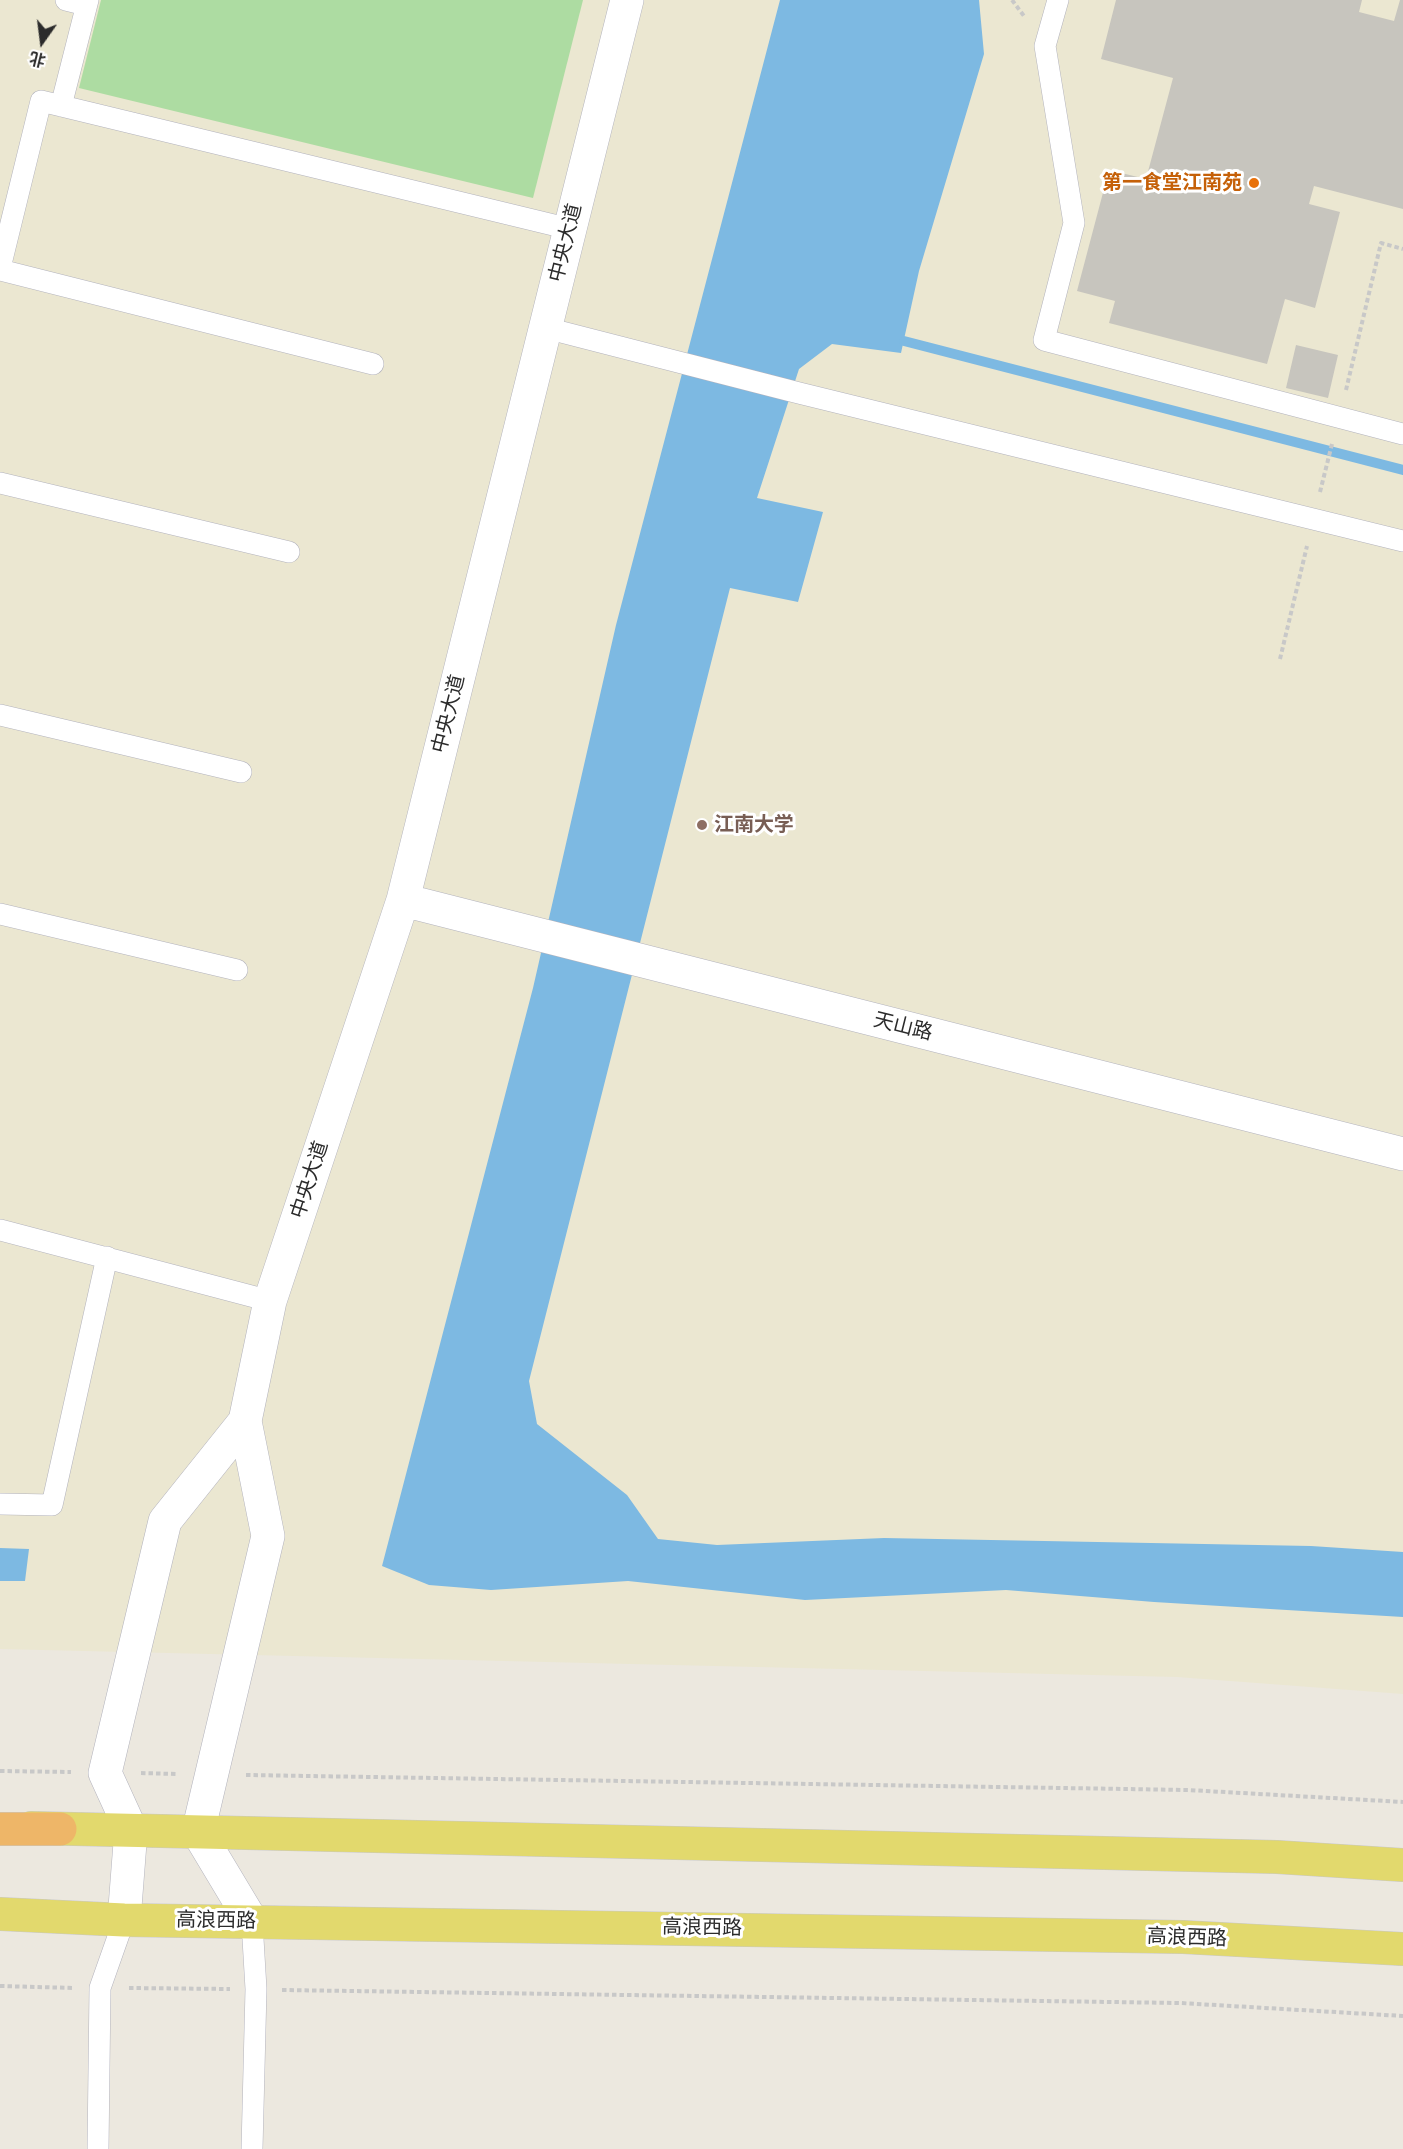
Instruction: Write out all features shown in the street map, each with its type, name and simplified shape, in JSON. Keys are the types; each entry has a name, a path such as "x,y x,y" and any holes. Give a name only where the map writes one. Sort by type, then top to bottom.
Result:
{"highway":[{"path":"0,1828 60,1828"}],"main road":[{"path":"60,1828 1277,1857 1403,1865"},
{"name":"高浪西路","path":"0,1914 124,1920 1171,1936 1403,1949"}],"street":[{"name":"中央大道","path":"245,1421 270,1301 403,900 627,0"},
{"name":"天山路","path":"403,900 1403,1154"},
{"path":"124,1920 131,1830 105,1773 165,1521 245,1421"},
{"path":"245,1421 268,1536 198,1832 252,1922"}],"lane":[{"path":"1058,0 1045,46 1074,223 1044,340 1403,434"},
{"path":"62,106 80,2"},
{"path":"373,364 0,269 41,101 570,229"},
{"path":"546,328 799,393 1403,541"},
{"path":"0,483 289,552"},
{"path":"0,715 241,772"},
{"path":"0,914 237,970"},
{"path":"0,1230 270,1301"},
{"path":"0,1504 52,1505 107,1257"},
{"path":"98,2149 100,1988 124,1920"},
{"path":"252,1922 256,1989 252,2149"}],"path":[{"path":"0,1772 1176,1790 1403,1802"},
{"path":"0,1986 1168,2003 1403,2016"}],"shaded area":[{"name":"江南大学","path":"0,0 1403,0 1403,1694 1177,1677 0,1649"}],"green space":[{"path":"101,0 583,0 533,198 79,88"}],"water":[{"path":"780,0 979,0 984,54 919,271 901,353 832,344 799,369 757,498 823,512 798,602 730,588 529,1381 537,1424 627,1495 658,1539 717,1545 884,1538 1311,1546 1403,1552 1403,1617 1154,1602 1006,1590 805,1600 628,1581 491,1590 429,1585 382,1566 533,988 616,625"},
{"path":"0,1548 29,1549 25,1581 0,1581"}],"building":[{"name":"第一食堂江南苑","path":"1116,0 1362,0 1359,12 1394,21 1400,0 1403,0 1403,209 1314,186 1309,204 1340,212 1315,308 1285,299 1267,364 1109,323 1115,301 1077,291 1109,170 1146,179 1173,78 1101,59"},
{"path":"1296,345 1338,355 1328,398 1286,388"}],"waterway":[{"path":"904,341 1403,470"}],"place":[{"name":"第一食堂江南苑","path":"1254,183"},
{"name":"江南大学","path":"702,825"}]}
